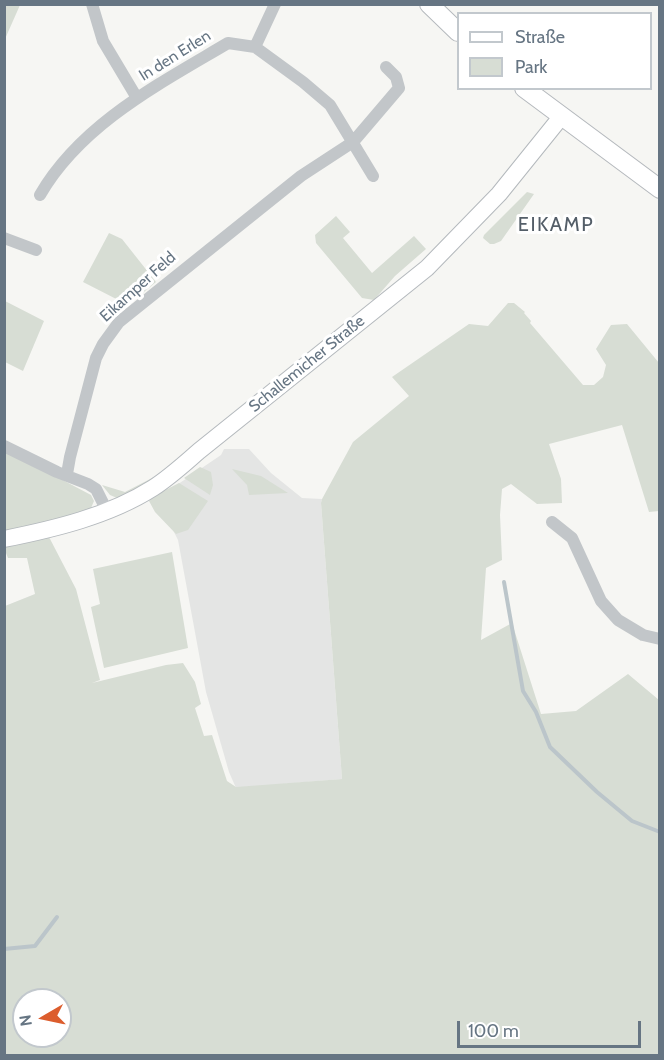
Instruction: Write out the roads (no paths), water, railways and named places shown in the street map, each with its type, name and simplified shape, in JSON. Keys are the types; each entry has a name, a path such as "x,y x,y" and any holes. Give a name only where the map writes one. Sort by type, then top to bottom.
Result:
{"main road":[{"path":"429,4 457,30"},
{"path":"527,90 660,189"}],"street":[{"name":"In den Erlen","path":"92,4 103,41 137,98"},
{"path":"275,4 255,47 330,105 373,176"},
{"name":"In den Erlen","path":"40,195 62,162 77,147 137,98 228,43 255,47"},
{"name":"Eikamper Feld","path":"67,474 96,358 108,336 119,322 170,279 301,176 352,142 399,88 396,77 386,67"},
{"name":"Schallemicher Straße","path":"4,538 47,529 107,511 152,489 176,472 199,451 413,280 455,241 499,194 561,117"},
{"path":"4,238 36,250"},
{"path":"4,446 96,489 107,511"},
{"path":"552,522 572,538 601,601 618,620 643,635 660,639"}],"waterway":[{"path":"504,582 523,691 536,712 550,747 597,792 632,821 660,832"},
{"path":"4,949 35,946 57,917"}],"district":[{"name":"EIKAMP","path":"556,225"}]}
